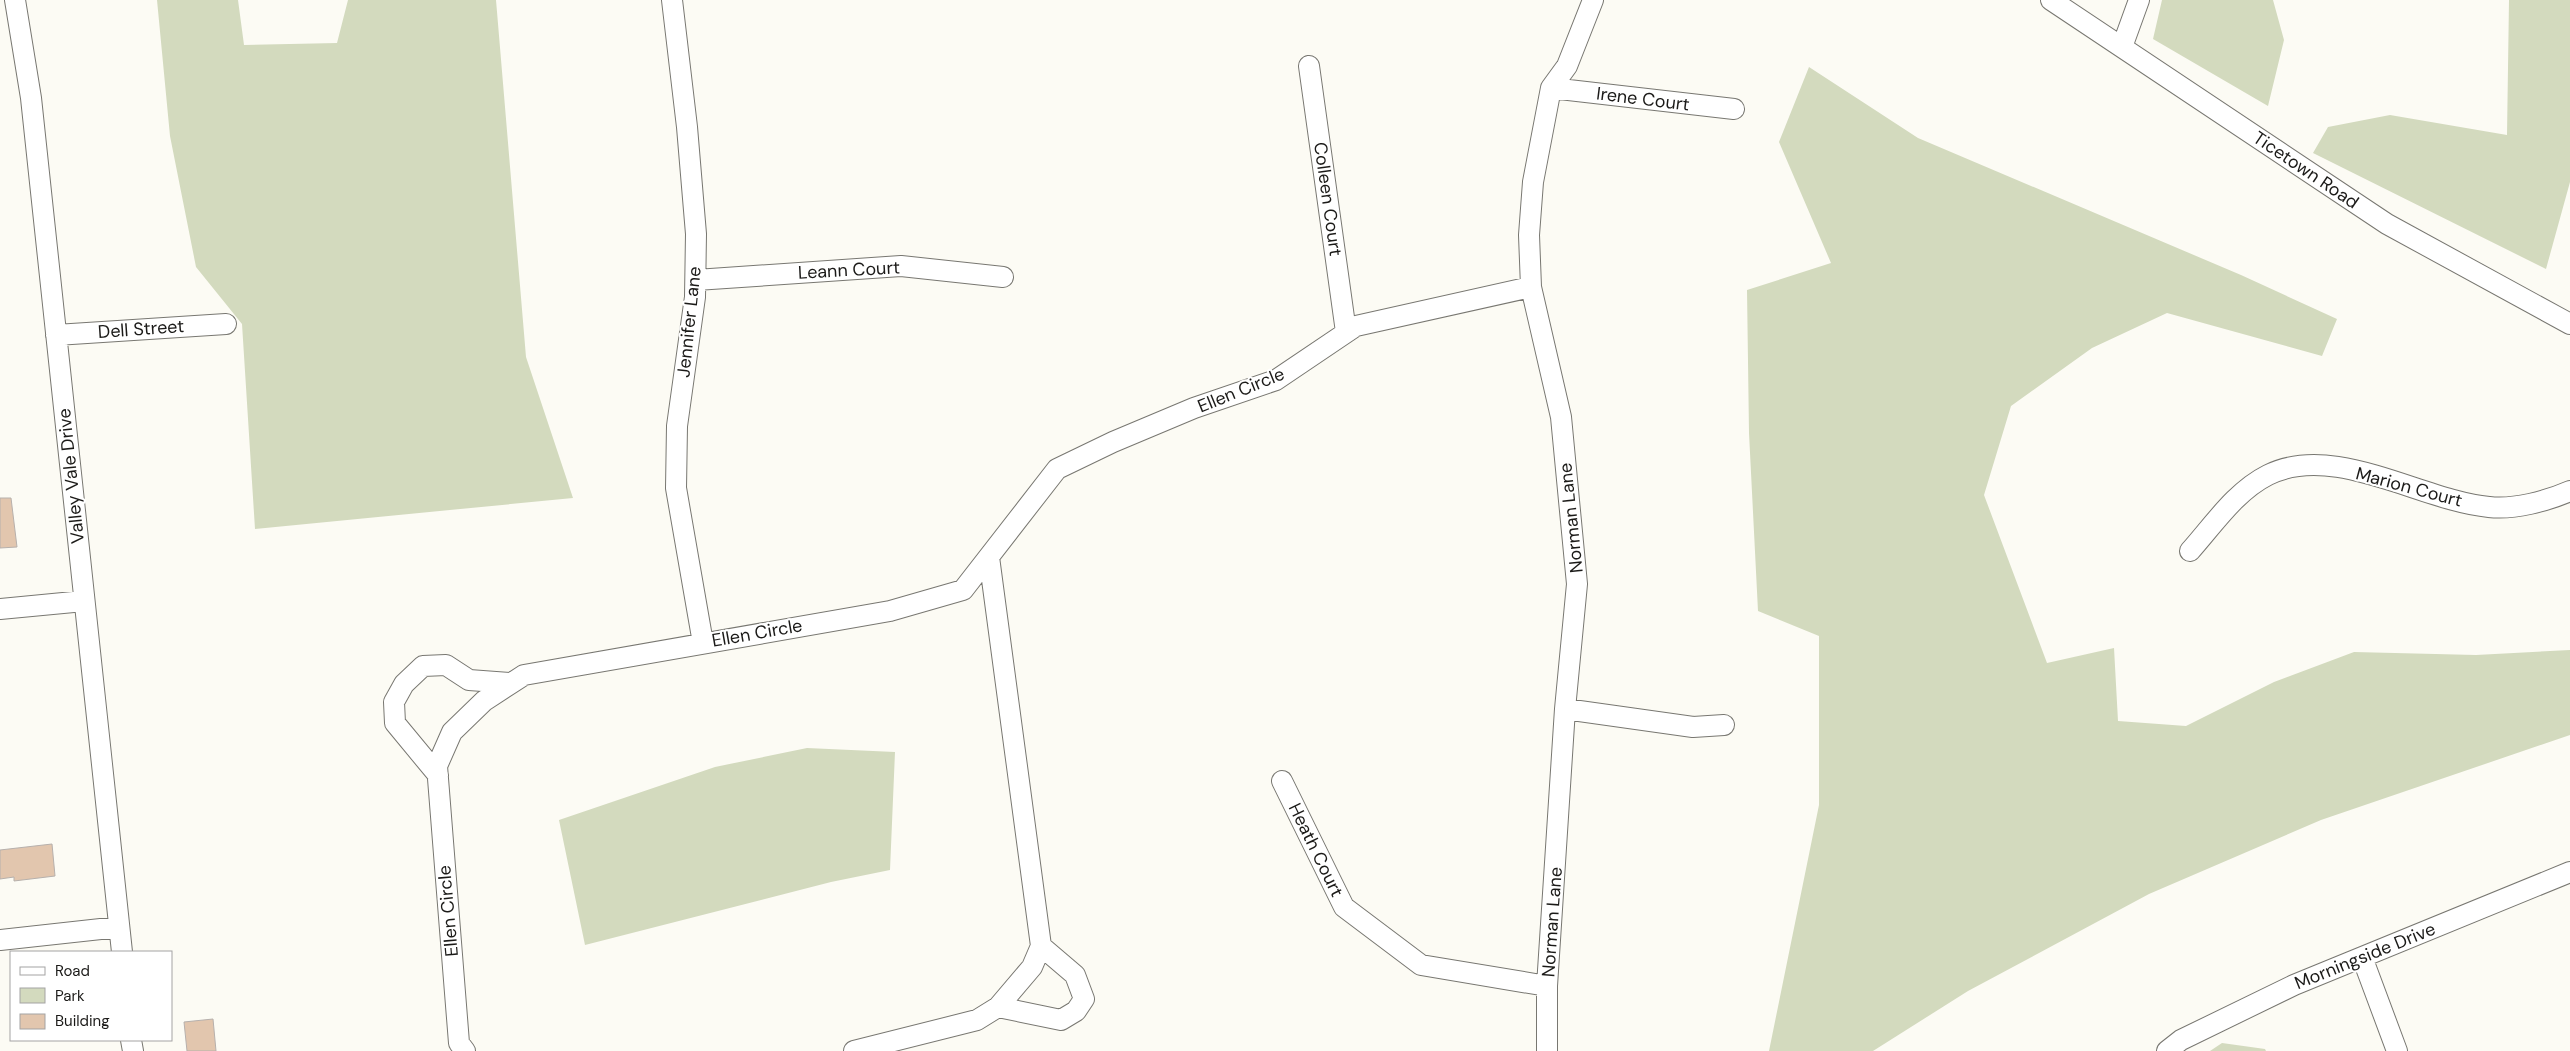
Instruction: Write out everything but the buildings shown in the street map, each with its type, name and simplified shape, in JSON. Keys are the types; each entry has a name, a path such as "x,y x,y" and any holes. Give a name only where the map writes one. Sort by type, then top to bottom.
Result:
{"street":[{"name":"Jennifer Lane","path":"672,0 696,234 696,280 677,426 676,488 703,643"},
{"name":"Norman Lane","path":"1547,1051 1547,986 1566,709 1577,584 1561,418 1531,287 1529,235 1533,182 1551,88 1567,66 1593,0"},
{"name":"Ticetown Road","path":"2051,0 2387,224 2570,324"},
{"path":"2122,47 2139,0"},
{"name":"Valley Vale Drive","path":"11,10 30,98 122,951"},
{"name":"Colleen Court","path":"1308,66 1346,332"},
{"name":"Irene Court","path":"1551,88 1734,109"},
{"name":"Leann Court","path":"696,280 901,266 1002,277"},
{"name":"Ellen Circle","path":"463,1050 459,1043 437,766 452,732 484,702 524,674 890,610 963,590 1057,469 1158,423 1276,380 1356,326 1531,287"},
{"name":"Dell Street","path":"56,335 226,324"},
{"name":"Marion Court","path":"2190,551 2242,492 2269,475 2303,464 2368,473 2459,502 2490,508 2546,502 2570,492"},
{"path":"854,1051 977,1020 998,1007 1032,967 1041,946 989,557"},
{"path":"0,609 84,601"},
{"name":"Ellen Circle","path":"438,775 395,723 394,702 404,684 423,666 446,665 469,680 511,683"},
{"path":"1566,709 1694,727 1724,725"},
{"name":"Heath Court","path":"1282,781 1344,907 1421,965 1547,986"},
{"name":"Morningside Drive","path":"2166,1051 2181,1040 2294,985 2570,872"},
{"path":"0,940 119,927"},
{"path":"998,1007 1061,1020 1076,1011 1084,999 1075,975 1041,946"},
{"path":"2362,957 2397,1051"}],"green space":[{"path":"157,0 238,0 244,45 337,43 348,0 496,0 526,357 573,498 255,529 242,324 196,267 170,136"},
{"path":"2162,0 2273,0 2284,40 2268,106 2153,39"},
{"path":"2509,0 2570,0 2570,182 2546,269 2313,153 2328,127 2390,115 2507,135"},
{"path":"1809,67 1918,138 2241,275 2337,319 2322,356 2167,313 2092,348 2011,406 1984,495 2047,663 2114,648 2118,721 2186,726 2274,682 2354,652 2476,655 2570,650 2570,735 2321,820 2149,894 1968,991 1873,1051 1769,1051 1819,805 1819,636 1758,611 1749,433 1747,290 1831,263 1779,142"},
{"path":"807,748 895,752 890,870 831,882 585,945 559,820 715,767"},
{"path":"2222,1043 2265,1049 2266,1051 2210,1051"}]}
